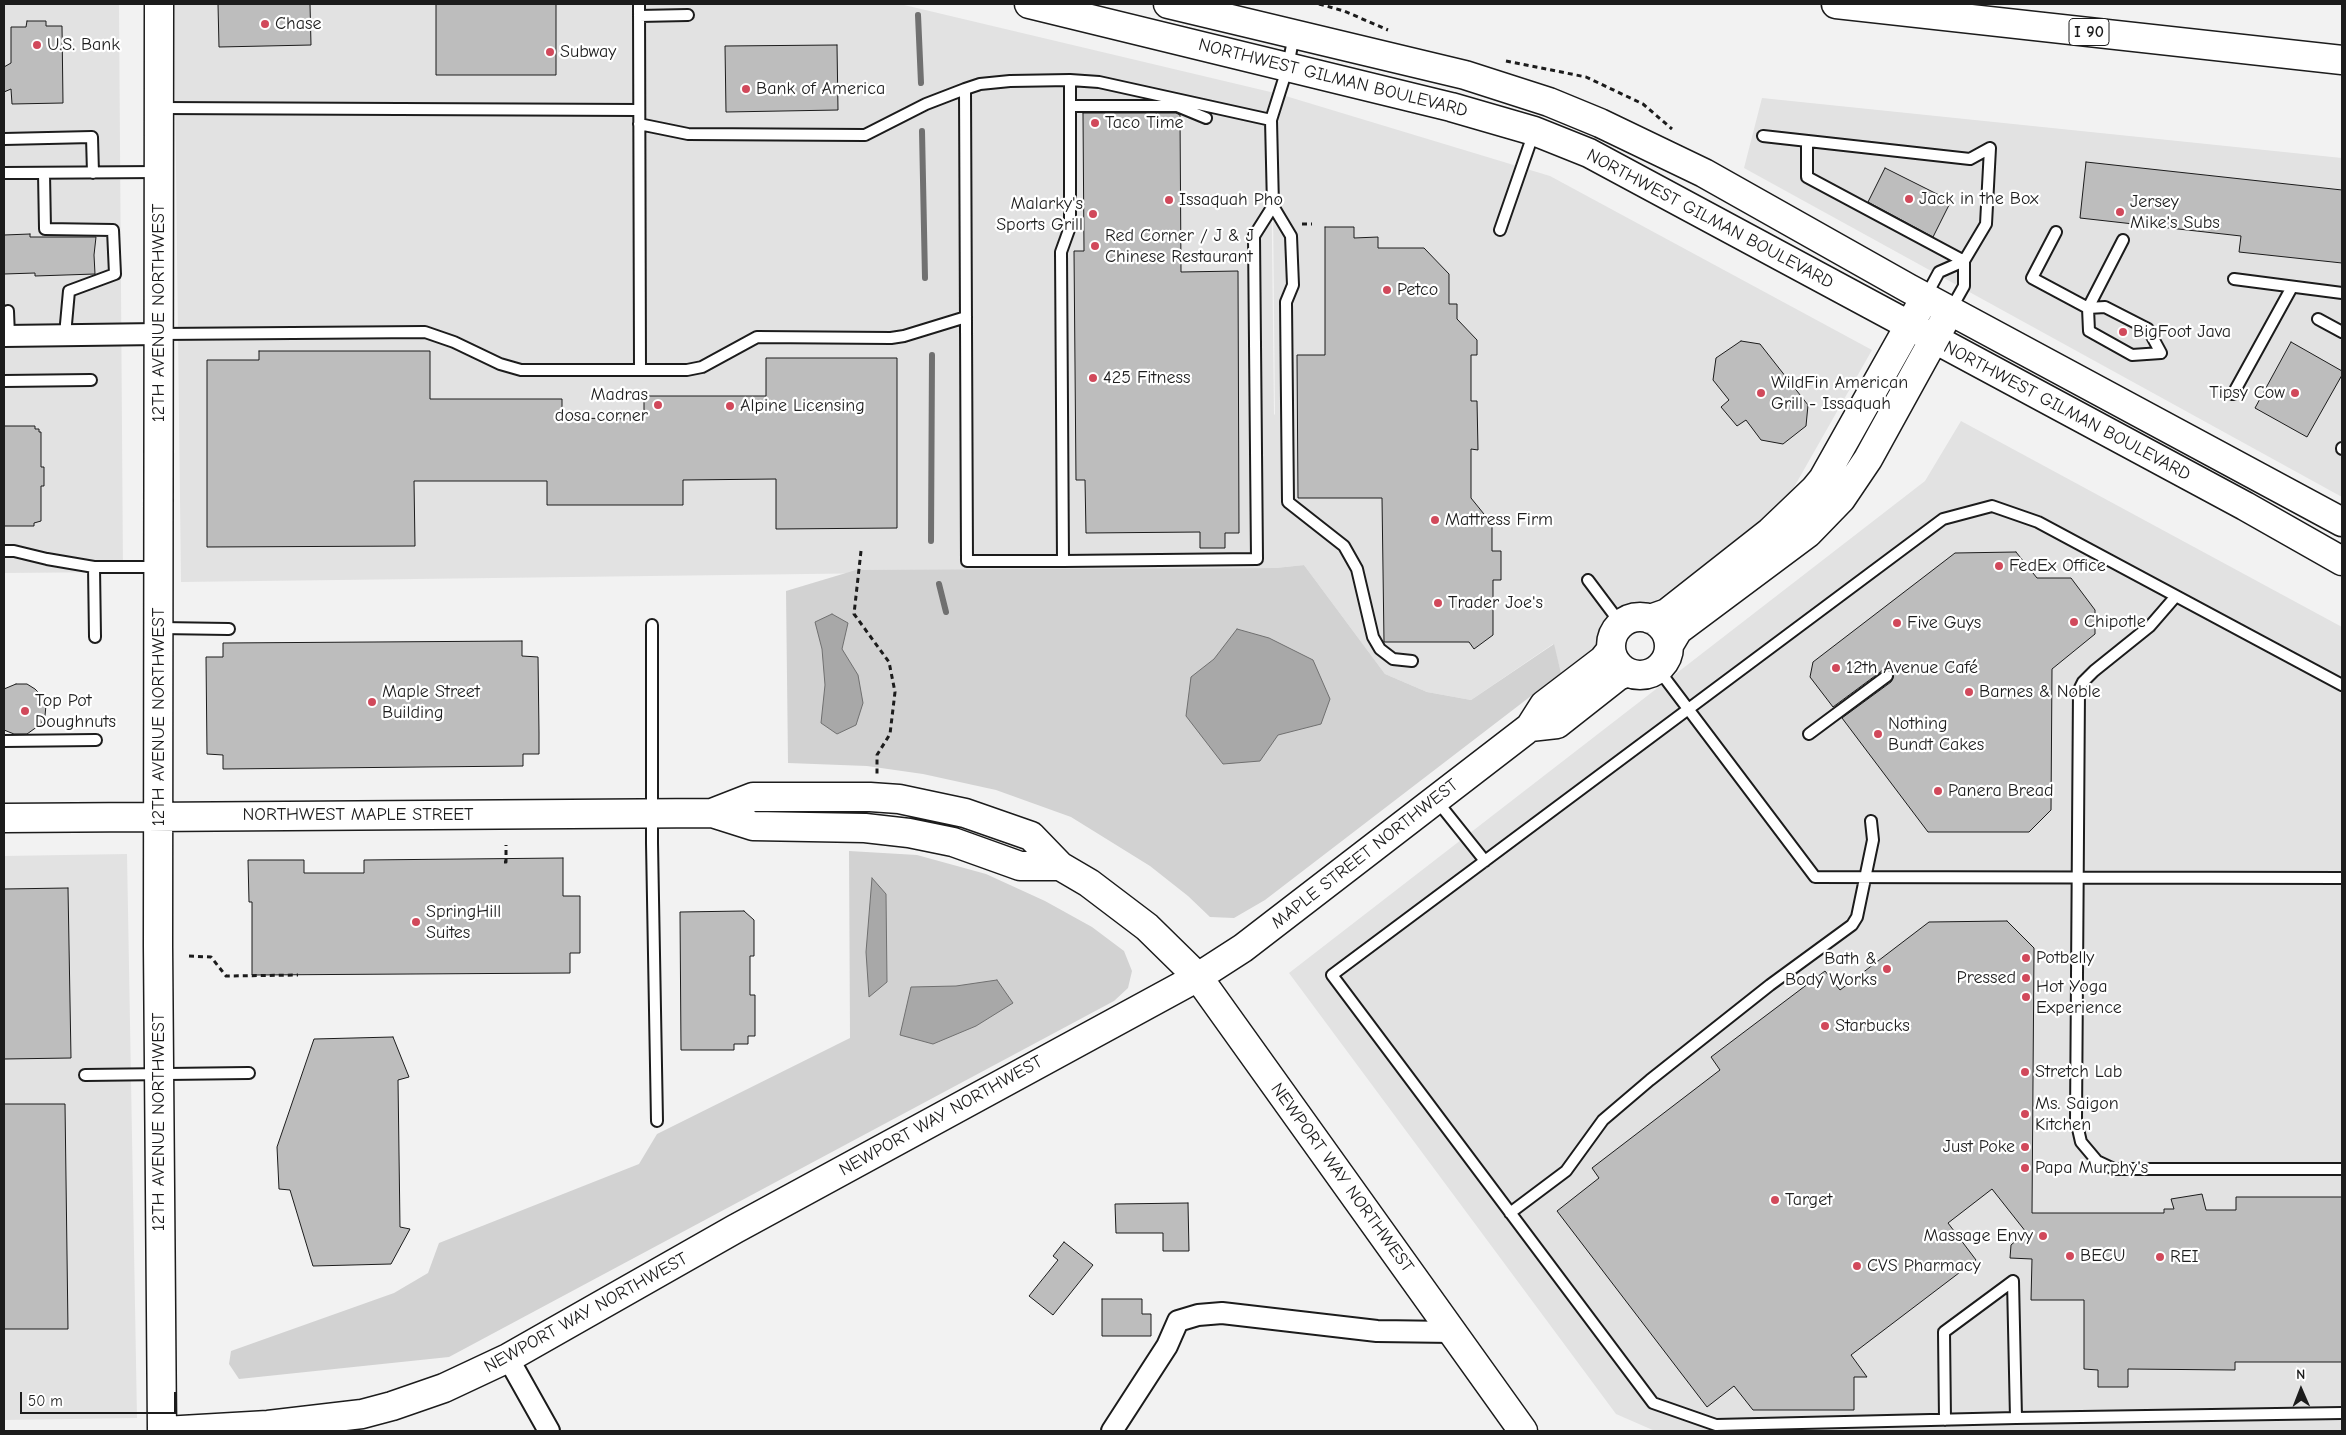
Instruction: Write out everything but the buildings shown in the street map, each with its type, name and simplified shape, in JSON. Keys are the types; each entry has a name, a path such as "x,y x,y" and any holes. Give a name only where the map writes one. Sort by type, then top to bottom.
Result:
{"main road":[{"name":"12TH AVENUE NORTHWEST","path":"159,4 159,1074 163,1431"},
{"name":"NORTHWEST GILMAN BOULEVARD","path":"1029,4 1451,107 1534,132 1589,153 2245,506 2342,561"},
{"name":"NORTHWEST GILMAN BOULEVARD","path":"1168,4 1505,87 1600,123 1704,173 1950,311 2342,522"},
{"name":"I 90","path":"1836,4 2342,60"},
{"path":"1650,619 1667,612 1770,532 1814,490 1823,479 1926,297"},
{"path":"1663,657 1663,629 1650,619 1638,617 1621,624 1614,633 1611,650 1613,659 1626,672 1642,676 1663,657 1678,630 1824,518 1841,499 1868,459 1950,311"},
{"name":"MAPLE STREET NORTHWEST","path":"1198,977 1243,948 1530,726 1544,705 1603,660 1611,650"},
{"path":"1530,726 1557,724 1618,676 1626,672"},
{"name":"NORTHWEST MAPLE STREET","path":"4,818 712,813 753,797 870,797 900,799 965,813 1031,836 1060,866 1089,883 1124,908 1154,933 1198,977"},
{"name":"NEWPORT WAY NORTHWEST","path":"163,1431 302,1422 362,1414 444,1388 508,1358 744,1224 1198,977 1523,1431"}],"street":[{"path":"6,336 159,334"},
{"path":"1112,1431 1167,1346 1178,1321 1198,1315 1222,1313 1377,1331 1453,1332"},
{"path":"508,1358 549,1431"}],"lane":[{"path":"639,4 640,370"},
{"path":"639,16 688,15"},
{"path":"1294,34 1288,66 1270,120 1274,206 1291,236 1293,285 1286,302 1288,502 1344,546 1357,570 1374,638 1380,650 1393,659 1412,661"},
{"path":"639,124 688,134 865,135 926,104 980,84 1010,81 1070,80 1099,82 1270,120"},
{"path":"1063,561 1061,252 1070,226 1070,80"},
{"path":"965,89 967,561 1257,559 1254,236 1274,206"},
{"path":"1071,106 1177,106 1206,118"},
{"path":"160,108 639,110"},
{"path":"1500,230 1534,132"},
{"path":"1763,136 1970,159 1990,148 1986,224 1964,261 1964,286 1950,311"},
{"path":"4,139 92,137 93,173"},
{"path":"1807,140 1807,177 1964,261"},
{"path":"4,173 160,172"},
{"path":"44,173 45,229 113,230 115,274 69,291 65,335"},
{"path":"2056,232 2032,278 2088,308 2105,307 2148,329 2161,353 2132,355 2089,331 2088,308 2123,240"},
{"path":"1926,297 1939,272 1964,261"},
{"path":"2234,279 2342,293"},
{"path":"2233,394 2292,287"},
{"path":"6,336 8,311"},
{"path":"159,334 425,332 438,335 515,369 695,369 757,337 891,338 966,317"},
{"path":"2318,319 2342,332"},
{"path":"4,381 91,380"},
{"path":"2342,685 2038,522 1992,506 1943,519 1332,975 1653,1403 1716,1425 2342,1413"},
{"path":"4,551 14,551 94,567 132,569 159,567"},
{"path":"94,567 95,637"},
{"path":"1588,580 1621,624"},
{"path":"2176,596 2150,626 2094,671 2083,682 2079,690 2076,1120 2081,1142 2097,1161 2114,1169 2342,1169"},
{"path":"652,625 652,813 657,1121"},
{"path":"159,628 229,629"},
{"path":"1663,657 1688,710 1814,877 2342,878"},
{"path":"1809,734 1887,676"},
{"path":"4,742 96,740"},
{"path":"1436,799 1485,861"},
{"path":"1510,1213 1566,1170 1603,1120 1637,1091 1770,985 1852,925 1857,917 1872,840 1871,821"},
{"path":"85,1075 249,1073"},
{"path":"1945,1420 1944,1332 2013,1281 2016,1418"}],"path":[{"path":"861,551 854,614 889,662 895,692 890,734 877,755 877,775"},
{"path":"504,862 506,862 506,844"},
{"path":"189,956 211,957 226,976 298,975"}],"shaded area":[{"path":"4,4 119,4 123,572 4,573"},
{"path":"174,4 900,4 1279,94 1550,176 1872,350 1785,503 1561,673 1553,644 1471,700 1427,692 1385,674 1304,565 1276,568 181,582","holes":["1271,156 1273,206 1275,415"]},
{"path":"1762,98 2342,158 2342,497 1744,168"},
{"path":"1961,421 2342,627 2342,1431 1655,1431 1616,1414 1289,973 1925,481"},
{"path":"1304,565 1385,674 1427,692 1471,700 1554,644 1561,673 1265,900 1234,918 1210,917 1188,896 1150,866 1071,817 996,790 923,774 867,766 788,763 786,591 856,570 1276,568"},
{"path":"832,614 848,623 842,649 858,675 863,703 856,725 837,734 821,723 825,685 822,649 815,622"},
{"path":"1237,629 1269,638 1313,660 1330,699 1321,724 1278,735 1260,761 1223,764 1186,716 1191,677 1214,659"},
{"path":"849,851 917,855 986,874 1045,901 1092,927 1124,951 1132,971 1128,988 1114,1001 449,1357 239,1379 229,1364 231,1351 394,1293 428,1273 439,1243 639,1164 657,1134 850,1038"},
{"path":"127,854 137,1418 4,1420 4,856"},
{"path":"872,878 886,894 887,982 869,997 866,952"},
{"path":"997,980 1013,1003 976,1026 933,1044 900,1035 911,987 956,986"}],"waterway":[{"path":"918,15 921,83"},
{"path":"922,131 925,278"},
{"path":"931,541 932,355"},
{"path":"939,584 946,612"}],"place":[{"name":"Chase","path":"265,24"},
{"name":"U.S. Bank","path":"37,45"},
{"name":"Subway","path":"550,52"},
{"name":"Bank of America","path":"746,89"},
{"name":"Taco Time","path":"1095,123"},
{"name":"Jack in the Box","path":"1909,199"},
{"name":"Issaquah Pho","path":"1169,200"},
{"name":"Jersey Mike's Subs","path":"2120,212"},
{"name":"Malarky's Sports Grill","path":"1093,214"},
{"name":"Red Corner / J & J Chinese Restaurant","path":"1095,246"},
{"name":"Petco","path":"1387,290"},
{"name":"BigFoot Java","path":"2123,332"},
{"name":"425 Fitness","path":"1093,378"},
{"name":"WildFin American Grill - Issaquah","path":"1761,393"},
{"name":"Tipsy Cow","path":"2295,393"},
{"name":"Madras dosa corner","path":"658,405"},
{"name":"Alpine Licensing","path":"730,406"},
{"name":"Mattress Firm","path":"1435,520"},
{"name":"FedEx Office","path":"1999,566"},
{"name":"Trader Joe's","path":"1438,603"},
{"name":"Chipotle","path":"2074,622"},
{"name":"Five Guys","path":"1897,623"},
{"name":"12th Avenue Café","path":"1836,668"},
{"name":"Barnes & Noble","path":"1969,692"},
{"name":"Maple Street Building","path":"372,702"},
{"name":"Top Pot Doughnuts","path":"25,711"},
{"name":"Nothing Bundt Cakes","path":"1878,734"},
{"name":"Panera Bread","path":"1938,791"},
{"name":"SpringHill Suites","path":"416,922"},
{"name":"Potbelly","path":"2026,958"},
{"name":"Bath & Body Works","path":"1887,969"},
{"name":"Pressed","path":"2026,978"},
{"name":"Hot Yoga Experience","path":"2026,997"},
{"name":"Starbucks","path":"1825,1026"},
{"name":"Stretch Lab","path":"2025,1072"},
{"name":"Ms. Saigon Kitchen","path":"2025,1114"},
{"name":"Just Poke","path":"2025,1147"},
{"name":"Papa Murphy's","path":"2025,1168"},
{"name":"Target","path":"1775,1200"},
{"name":"Massage Envy","path":"2043,1236"},
{"name":"BECU","path":"2070,1256"},
{"name":"REI","path":"2160,1257"},
{"name":"CVS Pharmacy","path":"1857,1266"}]}
